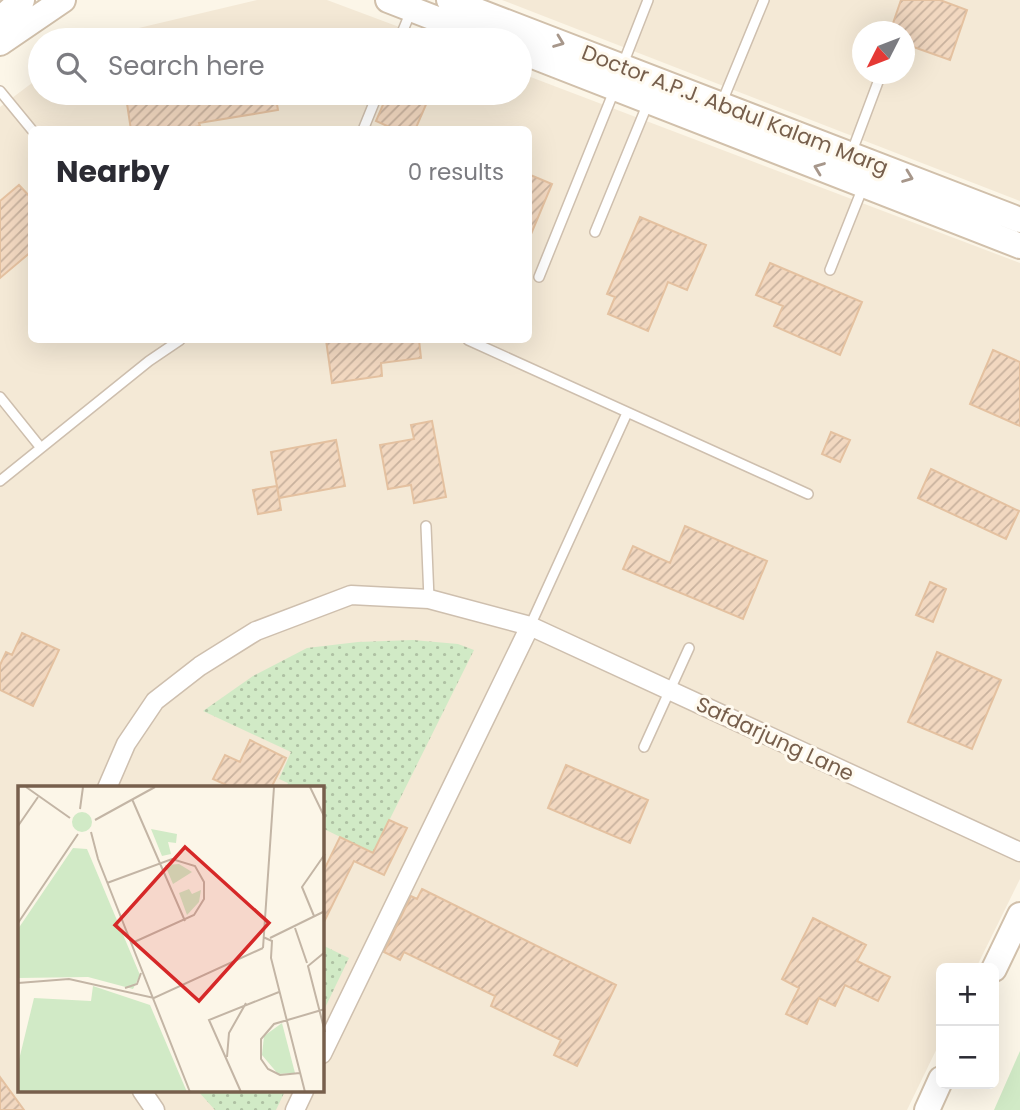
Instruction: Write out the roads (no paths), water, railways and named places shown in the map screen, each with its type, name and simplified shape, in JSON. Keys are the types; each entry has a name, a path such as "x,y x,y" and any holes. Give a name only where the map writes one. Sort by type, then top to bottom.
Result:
{"main road":[{"path":"0,19 22,0"},
{"path":"0,43 63,0"},
{"path":"388,0 460,28"},
{"name":"Doctor A.P.J. Abdul Kalam Marg","path":"449,0 510,28"},
{"name":"Doctor A.P.J. Abdul Kalam Marg","path":"532,38 619,78 648,101 1020,246"},
{"name":"Doctor A.P.J. Abdul Kalam Marg","path":"532,54 721,105 1020,220"},
{"path":"996,963 1020,915"},
{"path":"927,1110 936,1089"}],"street":[{"name":"Safdarjung Lane","path":"108,786 126,744 155,701 200,666 256,631 351,595 429,599 530,626 1020,852"},
{"path":"324,1050 530,626"},
{"path":"143,1092 155,1110"},
{"path":"295,1110 304,1092"}],"lane":[{"path":"539,277 648,0"},
{"path":"721,105 764,0"},
{"path":"404,28 412,9"},
{"path":"851,155 877,84"},
{"path":"0,91 28,126"},
{"path":"595,232 648,101"},
{"path":"364,126 373,105"},
{"path":"830,270 864,185"},
{"path":"0,481 149,361 176,343"},
{"path":"475,343 808,494"},
{"path":"0,397 41,448"},
{"path":"530,626 627,413"},
{"path":"426,526 429,599"},
{"path":"644,747 689,648"}]}
